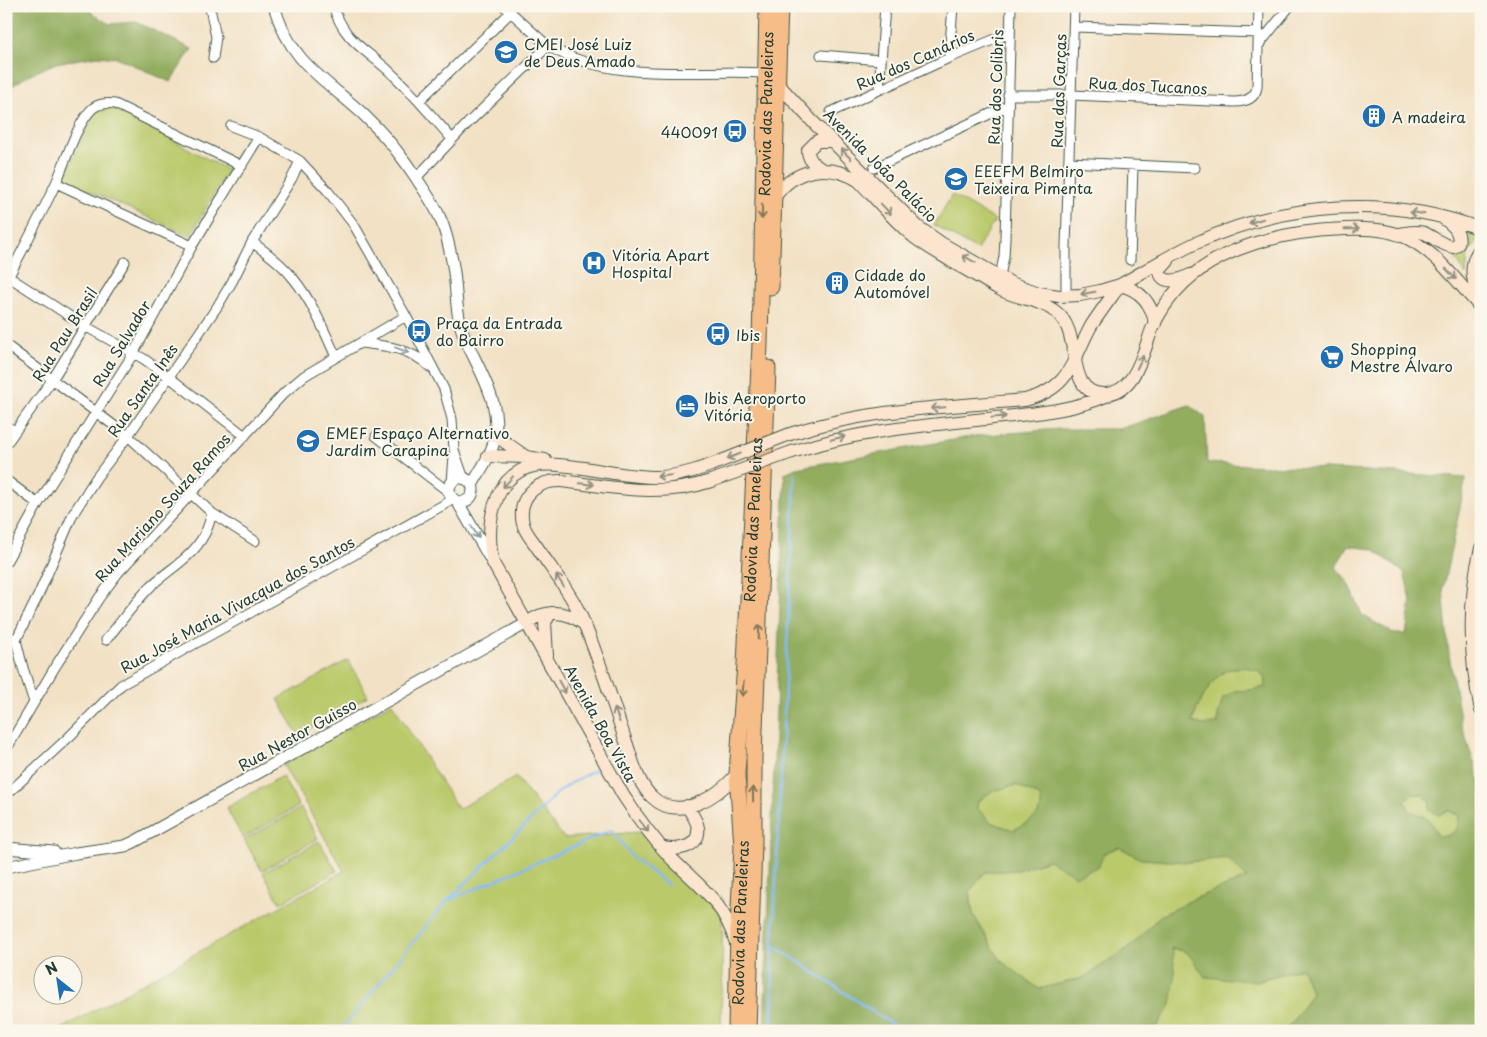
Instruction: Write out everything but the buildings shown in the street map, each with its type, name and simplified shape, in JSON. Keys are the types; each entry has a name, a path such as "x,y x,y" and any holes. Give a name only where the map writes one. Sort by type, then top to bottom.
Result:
{"main road":[{"name":"Rodovia das Paneleiras","path":"736,1031 737,945 742,847 737,774 745,664 760,344 767,6"},
{"name":"Rodovia das Paneleiras","path":"748,1031 754,843 754,758 780,6"},
{"name":"Avenida João Palácio","path":"778,84 832,141 925,233 999,282 1018,297 1044,305 1059,314 1069,328 1079,378 1086,388 1102,394 1114,392"},
{"path":"821,170 808,156 808,150 816,141 832,141"},
{"name":"Avenida João Palácio","path":"774,198 784,185 797,176 821,170 844,173 859,181 916,238 999,282 1049,295 1066,296 1095,292 1120,285 1195,243 1254,221 1296,211 1357,207 1387,209 1439,216 1481,229"},
{"path":"1195,243 1163,265 1160,274 1164,279 1184,278 1253,244 1304,232 1368,229 1399,234 1418,232 1445,246 1456,246 1459,238 1457,231 1439,216"},
{"path":"1399,234 1418,244 1434,256 1481,306"},
{"path":"1481,248 1472,264 1473,278 1481,306"},
{"path":"1114,392 1125,386 1133,375 1164,307 1178,289 1205,267"},
{"path":"493,563 490,541 491,520 500,492 509,480 522,470 544,464 643,477 665,477 688,473 790,434 834,421 870,414 1033,398 1047,392 1060,383 1069,373 1092,324 1120,285 1133,290 1144,298 1152,310 1155,324"},
{"name":"Avenida Boa Vista","path":"737,774 715,795 677,808 664,805 653,798 644,787 584,624 572,599 524,526 522,509 526,497 541,484 554,481 657,491 684,489 711,482 829,440 875,431 1049,412 1097,400 1114,392"},
{"path":"495,435 526,457"},
{"path":"488,456 526,457 596,470"},
{"path":"1481,548 1474,585 1472,614 1475,676 1481,710"},
{"name":"Avenida Boa Vista","path":"493,563 623,795 661,847 714,899 728,921 737,945"},
{"path":"527,623 538,616 551,612 572,616 584,624"},
{"path":"547,659 545,622 551,612"},
{"path":"661,847 672,850 682,848 695,839 698,829 687,806"}],"street":[{"path":"213,6 210,8 216,37 213,58"},
{"path":"274,6 290,45 304,63 386,136 416,178 440,218 453,267 458,315 462,332 492,396 494,406 495,435 493,445 488,456 468,482"},
{"path":"333,6 341,26 354,43 388,70 419,101 452,139"},
{"path":"879,89 885,6"},
{"path":"949,58 954,6"},
{"name":"Rua dos Colibris","path":"999,282 1004,257 1005,238 1011,6"},
{"name":"Rua das Garças","path":"1066,296 1074,6"},
{"path":"1258,46 1259,6"},
{"path":"1258,46 1290,6"},
{"path":"419,101 507,9 548,46 592,63 627,70 765,72"},
{"path":"1074,27 1259,33"},
{"name":"Rua dos Canários","path":"831,112 949,58 1010,33"},
{"path":"416,178 452,139 548,46"},
{"name":"Rua dos Tucanos","path":"1008,95 1071,95 1245,101 1255,94 1257,87 1258,46"},
{"path":"820,55 880,60"},
{"path":"242,166 115,104 106,103 93,109 81,126 56,183 8,280 170,376 244,436"},
{"path":"874,168 1007,106"},
{"path":"231,126 259,137 300,161 327,190 354,225 406,316 444,389 450,410 454,450 453,494"},
{"name":"Rua Salvador","path":"6,562 38,504 133,354 192,246 259,137"},
{"name":"Rua Santa Inês","path":"16,640 38,596 74,514 96,478 128,436 217,308 252,242 292,178 300,161"},
{"path":"1069,162 1196,168"},
{"path":"1130,260 1133,166"},
{"path":"56,183 192,246"},
{"path":"252,242 280,264 293,278 320,322 336,357"},
{"name":"Rua Pau Brasil","path":"6,444 52,380 125,262"},
{"name":"Rua Mariano Souza Ramos","path":"8,745 99,598 134,554 190,493 284,393 304,376 406,316"},
{"path":"361,343 391,346 408,352 421,359 436,373"},
{"path":"6,345 128,436 212,513 255,541"},
{"path":"6,426 15,431"},
{"path":"376,436 464,502 470,498 473,492 454,450"},
{"path":"453,494 457,479 468,482"},
{"path":"6,480 38,504"},
{"name":"Avenida Boa Vista","path":"453,494 493,563"},
{"name":"Rua José Maria Vivacqua dos Santos","path":"6,795 69,737 121,685 453,494"},
{"path":"106,640 150,587 186,558 197,546 205,534 212,513"},
{"name":"Rua Nestor Guisso","path":"6,866 114,848 134,842 527,623"},
{"path":"6,635 16,640 34,702"},
{"name":"Rua Nestor Guisso","path":"6,848 76,853"}],"green space":[{"path":"6,6 85,6 93,14 110,24 136,22 192,49 170,82 118,58 98,56 56,63 29,75 6,90"},
{"path":"100,101 228,170 190,236 63,179"},
{"path":"952,195 995,220 977,250 934,225"},
{"path":"1470,232 1476,235 1477,241 1468,254 1466,275 1455,257 1468,247 1471,237"},
{"path":"1189,405 1205,417 1207,463 1466,478 1443,588 1449,655 1461,723 1481,785 1481,1031 1281,1031 1292,1023 1312,993 1302,968 1256,981 1205,977 1187,952 1172,948 1175,971 1171,1005 1157,1026 1137,1031 764,1031 785,473 796,468 975,436 1059,429 1120,429","holes":["1347,546 1373,549 1404,573 1411,600 1406,634 1395,634 1362,615 1349,583 1336,567","1246,667 1259,671 1266,680 1265,687 1234,691 1223,698 1218,715 1218,724 1203,725 1192,722 1206,691 1217,677 1230,669","1016,785 1039,796 1041,808 1035,818 1013,830 990,822 977,808 978,801 992,791","1412,794 1423,794 1430,802 1429,810 1439,815 1450,810 1459,816 1457,830 1447,836 1439,837 1427,819 1410,811 1405,802","1119,847 1141,859 1188,862 1227,858 1247,878 1196,898 1160,916 1131,946 1083,978 1039,989 1001,961 973,915 970,891 985,872 1017,870 1049,860 1076,876 1099,866 1104,853"]},
{"path":"348,660 368,696 298,735 278,699"},
{"path":"1246,667 1259,671 1266,680 1265,687 1234,691 1218,715 1218,724 1203,725 1192,722 1211,684 1230,669"},
{"path":"392,703 458,809 516,777 564,838 639,832 696,884 723,899 721,1031 57,1031 344,871 283,765"},
{"path":"282,776 299,806 243,838 226,808"},
{"path":"1016,785 1039,796 1041,808 1035,818 1030,821 1013,830 990,822 977,808 978,801 992,791"},
{"path":"1412,794 1423,794 1430,802 1459,816 1457,830 1447,836 1439,837 1427,819 1410,811 1405,802"},
{"path":"301,808 318,838 262,871 244,840"},
{"path":"319,841 337,871 280,903 263,873"},
{"path":"1119,847 1141,859 1188,862 1227,858 1247,878 1196,898 1160,916 1132,946 1083,978 1039,989 1001,961 973,914 970,891 985,872 1017,870 1049,860 1104,853"},
{"path":"1171,948 1187,952 1256,981 1302,968 1312,993 1292,1023 1281,1031 1265,1031 1252,1027 1226,1031 1137,1031 1157,1026 1175,971"}],"waterway":[{"path":"772,1031 773,945 795,473"},
{"path":"340,1031 446,902 555,795 598,768"},
{"path":"447,901 612,830 632,857 668,885"},
{"path":"773,945 902,1031"}],"place":[{"name":"CMEI José Luiz de Deus Amado","path":"506,52"},
{"name":"A madeira","path":"1374,116"},
{"name":"440091","path":"735,131"},
{"name":"EEEFM Belmiro Teixeira Pimenta","path":"956,179"},
{"name":"Vitória Apart Hospital","path":"594,263"},
{"name":"Cidade do Automóvel","path":"837,283"},
{"name":"Praça da Entrada do Bairro","path":"419,331"},
{"name":"Ibis","path":"718,334"},
{"name":"Shopping Mestre Álvaro","path":"1332,357"},
{"name":"Ibis Aeroporto Vitória","path":"687,406"},
{"name":"EMEF Espaço Alternativo Jardim Carapina","path":"308,441"}]}
